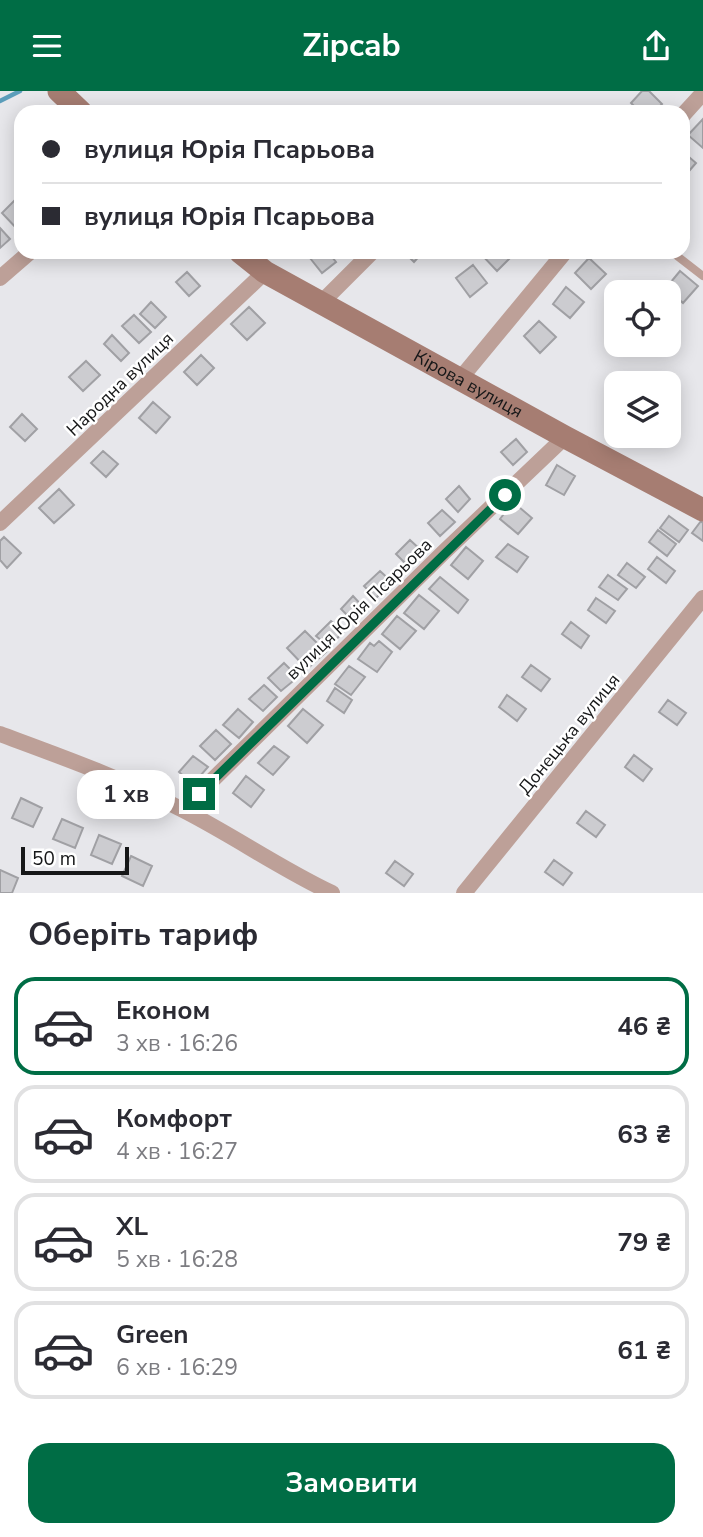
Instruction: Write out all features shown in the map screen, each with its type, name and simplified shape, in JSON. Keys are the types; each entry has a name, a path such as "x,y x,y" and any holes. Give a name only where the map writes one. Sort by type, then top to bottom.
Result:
{"street":[{"path":"59,91 74,105"},
{"path":"690,107 703,93"},
{"path":"0,278 22,259"},
{"name":"Кірова вулиця","path":"249,259 265,272 321,303 703,510"},
{"path":"321,303 365,259"},
{"path":"460,379 559,259"},
{"path":"0,523 265,272"},
{"name":"вулиця Юрія Псарьова","path":"183,810 444,552 565,437"},
{"name":"Донецька вулиця","path":"464,893 703,598"},
{"path":"0,734 85,765 183,810 332,893"}],"lane":[{"path":"681,259 703,276"}],"building":[{"path":"642,91 649,91 662,104 633,105 631,103"},
{"path":"703,119 703,148 690,137 690,133"},
{"path":"690,158 696,163 690,170"},
{"path":"14,201 14,226 2,213"},
{"path":"0,228 10,239 0,248"},
{"path":"311,259 334,259 336,262 322,273"},
{"path":"486,259 509,259 497,271"},
{"path":"590,259 606,274 591,289 575,273"},
{"path":"473,265 487,283 470,297 456,278"},
{"path":"680,271 698,286 683,303 681,280 673,280"},
{"path":"187,272 200,286 189,296 176,282"},
{"path":"566,287 584,302 570,318 553,304"},
{"path":"151,302 166,317 155,328 140,314"},
{"path":"249,307 265,323 247,340 231,324"},
{"path":"134,315 151,332 139,343 122,326"},
{"path":"539,321 556,337 540,353 524,336"},
{"path":"112,335 129,353 121,361 104,344"},
{"path":"201,355 214,368 197,385 184,372"},
{"path":"86,361 100,375 83,391 69,377"},
{"path":"153,402 170,417 156,433 139,418"},
{"path":"22,414 37,429 25,441 10,427"},
{"path":"516,439 527,452 513,465 501,452"},
{"path":"103,451 118,464 106,477 91,463"},
{"path":"557,465 575,476 564,495 546,485"},
{"path":"459,486 470,499 458,512 446,499"},
{"path":"59,489 74,505 54,523 39,508"},
{"path":"513,502 532,518 518,534 500,519"},
{"path":"442,510 455,522 440,536 428,523"},
{"path":"669,516 688,530 679,542 660,528"},
{"path":"701,521 703,523 703,541 692,533"},
{"path":"658,530 676,544 667,556 649,542"},
{"path":"4,537 21,553 7,568 0,560 0,541"},
{"path":"410,540 423,552 408,566 396,554"},
{"path":"508,544 528,557 517,572 496,557"},
{"path":"466,547 483,561 468,579 451,565"},
{"path":"657,557 675,571 666,583 648,569"},
{"path":"627,563 645,577 636,588 618,575"},
{"path":"380,571 392,582 376,598 364,586"},
{"path":"608,575 627,589 618,600 599,587"},
{"path":"440,577 468,600 458,613 429,589"},
{"path":"419,595 439,611 424,629 404,613"},
{"path":"353,596 366,610 354,622 341,609"},
{"path":"596,598 615,611 606,623 588,610"},
{"path":"397,616 416,631 400,649 382,634"},
{"path":"331,621 344,631 329,647 316,636"},
{"path":"571,622 589,636 581,648 562,634"},
{"path":"305,631 326,652 307,669 287,648"},
{"path":"379,641 392,652 377,672 358,659 370,643 374,646"},
{"path":"284,663 298,677 281,691 268,678"},
{"path":"531,665 550,679 541,691 522,677"},
{"path":"349,666 365,677 351,695 335,684"},
{"path":"264,685 277,697 263,711 249,699"},
{"path":"335,688 352,700 344,713 327,701"},
{"path":"507,695 526,709 517,721 499,707"},
{"path":"668,700 686,713 677,725 659,712"},
{"path":"238,709 253,722 239,738 223,725"},
{"path":"303,709 323,725 307,743 288,726"},
{"path":"216,730 231,744 215,760 200,746"},
{"path":"274,746 289,757 273,775 258,763"},
{"path":"634,755 652,769 643,781 625,767"},
{"path":"193,756 208,767 193,784 179,772"},
{"path":"246,776 264,790 251,807 233,793"},
{"path":"21,798 42,808 33,827 12,818"},
{"path":"586,811 605,825 596,837 577,823"},
{"path":"62,819 83,828 75,848 53,839"},
{"path":"99,835 121,844 112,864 91,855"},
{"path":"131,856 152,866 143,886 122,876"},
{"path":"554,860 572,873 563,885 545,872"},
{"path":"395,861 413,874 404,886 386,873"},
{"path":"0,870 18,878 12,893 0,893"}],"waterway":[{"path":"0,101 20,91"}],"route":[{"path":"199,794 505,495"}]}
